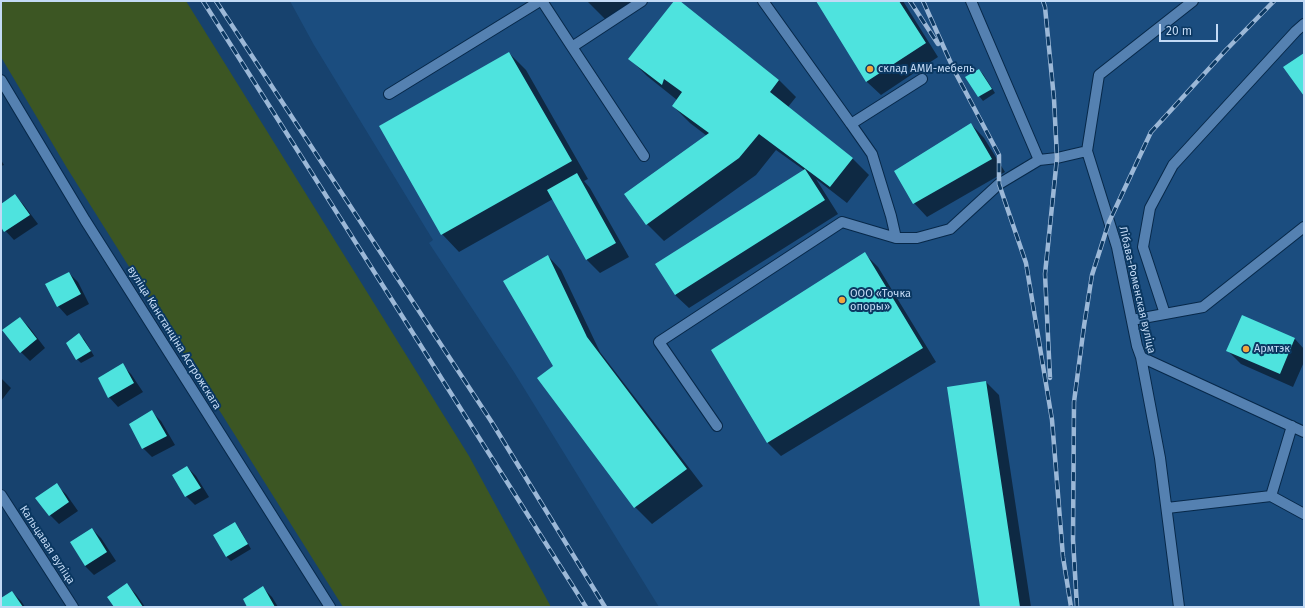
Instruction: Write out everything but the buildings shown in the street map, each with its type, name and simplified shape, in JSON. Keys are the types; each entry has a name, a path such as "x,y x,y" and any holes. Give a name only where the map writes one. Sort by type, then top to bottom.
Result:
{"street":[{"path":"389,94 541,1 644,156"},
{"path":"572,47 642,1"},
{"path":"763,1 872,154 891,216 896,238"},
{"path":"971,1 1039,160"},
{"name":"Лібава-Роменская вуліца","path":"1179,607 1160,458 1141,357 1137,346 1117,247 1087,151 1099,75 1193,1"},
{"path":"1165,314 1143,247 1150,208 1173,165 1304,24"},
{"path":"851,124 922,79"},
{"name":"вуліца Канстанціна Астрожскага","path":"1,80 85,220 330,607"},
{"path":"716,426 659,342 842,222 896,238 917,238 950,229 999,184 1039,160 1057,158 1087,151"},
{"path":"1132,320 1203,307 1304,227"},
{"path":"1141,357 1304,432"},
{"path":"1271,496 1292,426"},
{"name":"Кальцавая вуліца","path":"1,495 73,607"},
{"path":"1167,508 1271,496 1304,514"}],"shaded area":[{"path":"290,1 1304,1 1304,607 659,607 514,372 429,243 433,240 314,45"}],"green space":[{"path":"1,1 186,1 469,456 551,607 343,607 67,168 1,57"}],"railway":[{"path":"203,1 586,607"},
{"path":"216,1 491,421 605,607"},
{"path":"910,1 938,44"},
{"path":"923,1 954,70 999,155 999,184 1026,263 1052,420 1063,557 1071,607"},
{"path":"1043,1 1045,7 1054,99 1057,158 1045,274 1050,378"},
{"path":"1077,607 1073,540 1074,402 1092,275 1109,222 1151,132 1226,50 1274,1"}],"place":[{"name":"склад АМИ-мебель","path":"870,69"},
{"name":"ООО «Точка опоры»","path":"842,300"},
{"name":"Армтэк","path":"1246,349"}]}
